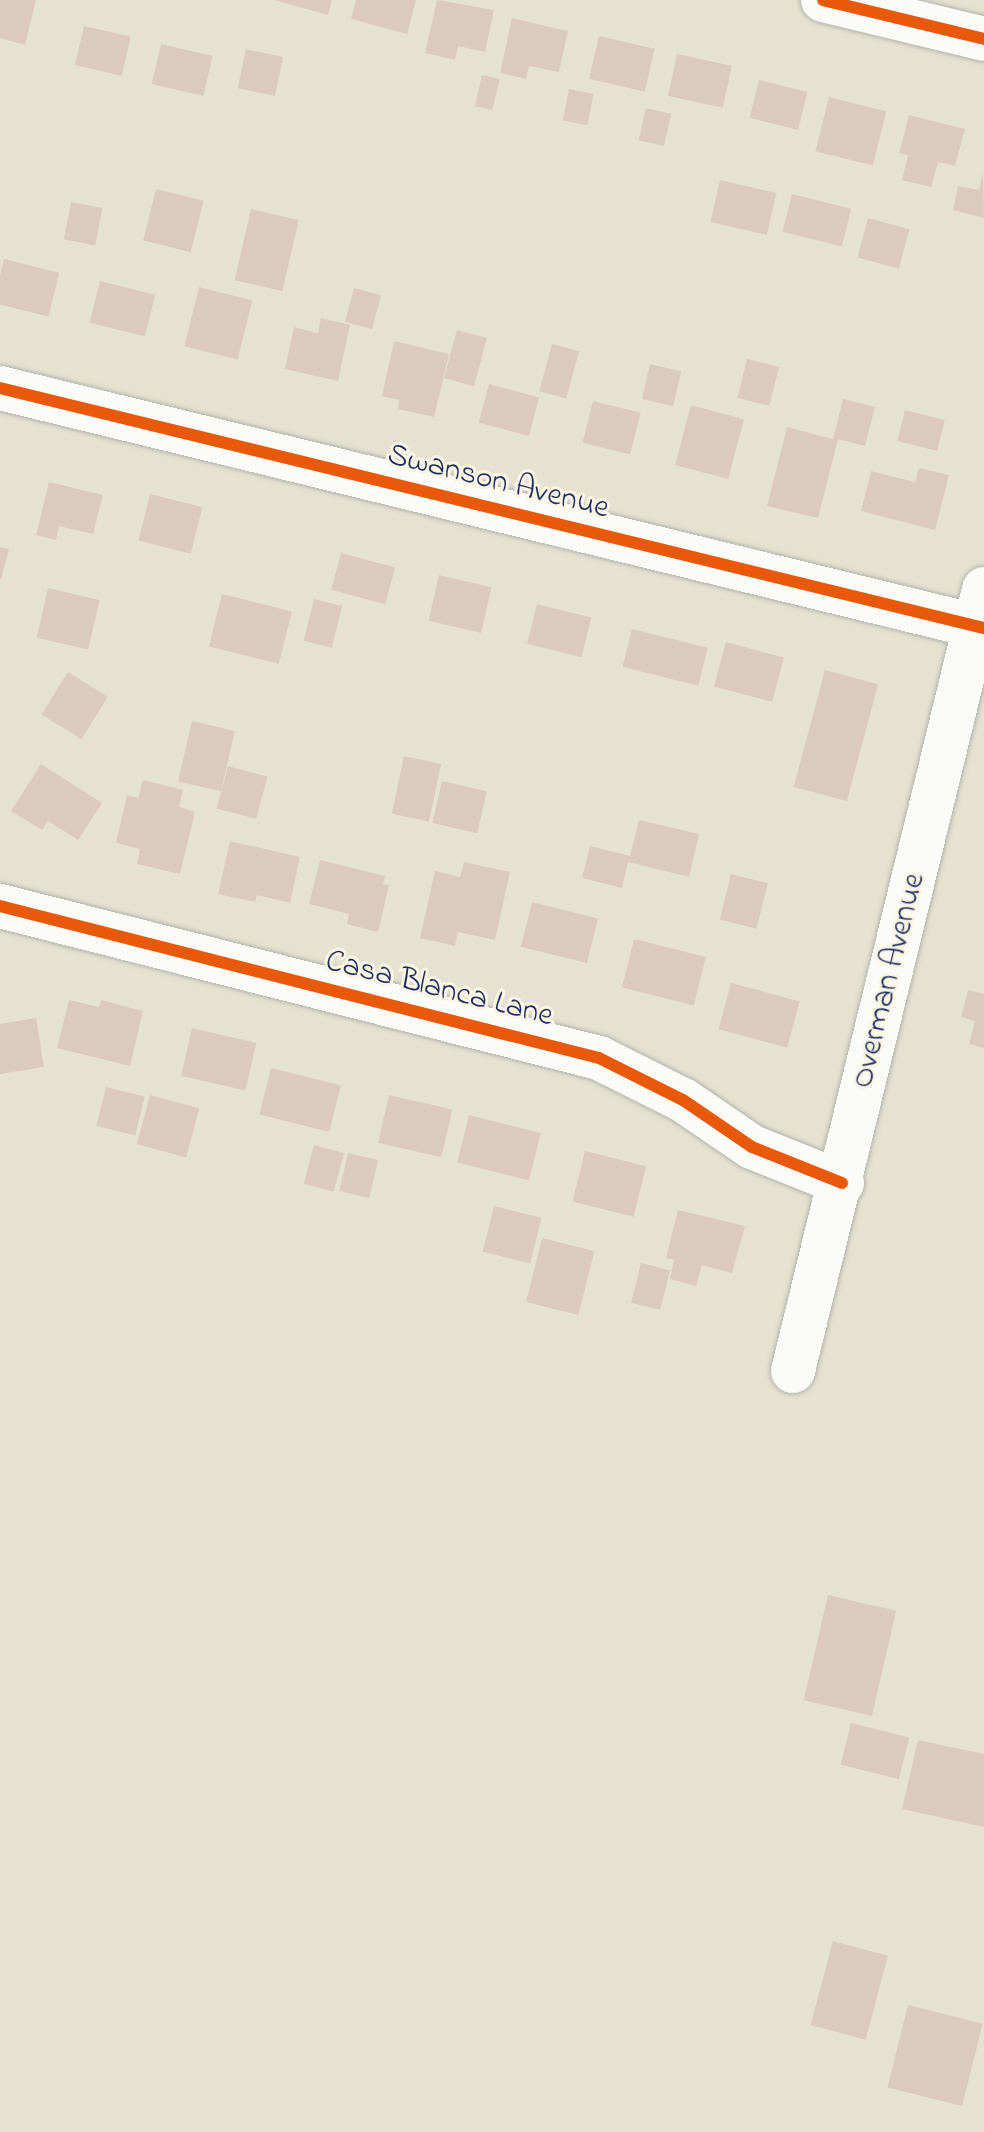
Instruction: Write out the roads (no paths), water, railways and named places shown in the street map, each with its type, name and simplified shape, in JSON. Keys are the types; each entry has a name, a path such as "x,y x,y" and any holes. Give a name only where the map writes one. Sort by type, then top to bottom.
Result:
{"street":[{"path":"823,0 984,39"},
{"name":"Swanson Avenue","path":"0,388 981,614"},
{"name":"Overman Avenue","path":"793,1371 981,614"},
{"name":"Casa Blanca Lane","path":"0,906 599,1058 683,1100 752,1147 842,1183"}]}
